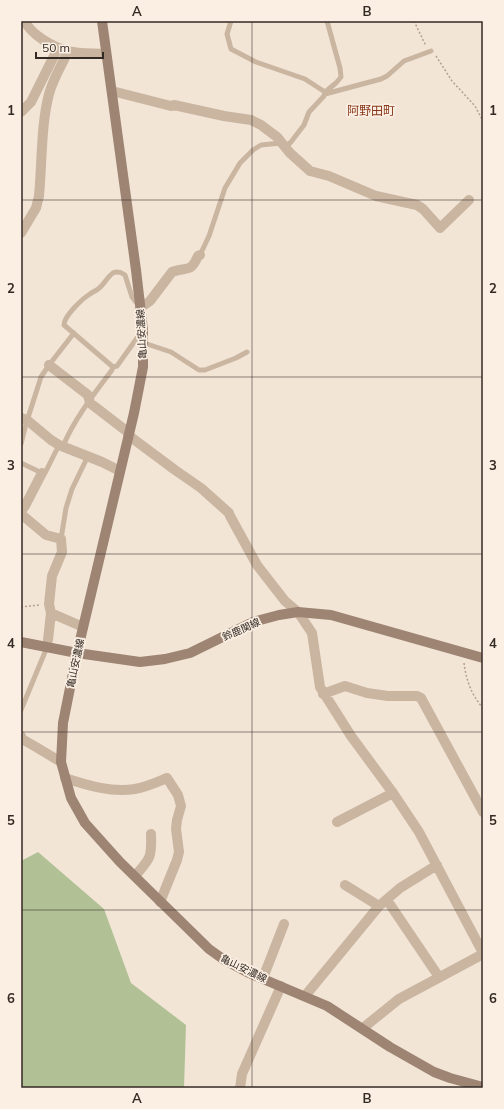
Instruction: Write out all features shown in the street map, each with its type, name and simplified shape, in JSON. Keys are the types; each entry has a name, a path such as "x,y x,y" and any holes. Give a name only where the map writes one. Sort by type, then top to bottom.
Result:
{"main road":[{"name":"亀山安濃線","path":"102,21 144,342 140,382 77,653 63,723 61,762 64,778 71,798 85,823 120,862 209,949 234,965 327,1006 390,1047 434,1072 450,1078 483,1086"},
{"name":"鈴鹿関線","path":"21,642 77,653 140,662 165,660 190,653 253,622 298,612 331,615 483,658"}],"street":[{"path":"25,21 29,28 39,37 58,48 68,51 106,54"},
{"path":"21,112 34,98 58,48"},
{"path":"21,233 36,208 40,196 45,122 49,95 52,84 68,51"},
{"path":"112,91 171,106 174,105 224,116 251,120 277,137 310,171 329,176 376,196 417,205 423,209 440,228 469,200"},
{"path":"140,308 150,301 172,272 188,269 194,265 198,256 200,255"},
{"path":"49,364 88,395 90,403 175,470 201,488 229,512 257,565 280,596 298,612 312,633 320,687 323,694 351,736 393,792 419,832 483,954 400,999 363,1028"},
{"path":"24,419 61,446 88,456 120,471"},
{"path":"21,511 42,473"},
{"path":"21,514 46,535 61,539 62,552 52,576 48,640"},
{"path":"50,608 83,627"},
{"path":"323,694 345,686 367,693 388,696 417,696 421,698 483,812"},
{"path":"21,739 61,762"},
{"path":"64,778 90,786 125,790 136,789 168,778 178,795 182,806 177,820 176,829 179,852 160,902"},
{"path":"337,822 393,792"},
{"path":"135,876 149,860 152,848 151,834"},
{"path":"305,996 383,903 400,888 437,865"},
{"path":"345,884 383,903 439,977"},
{"path":"263,978 284,924"},
{"path":"240,1088 242,1074 281,986"}],"lane":[{"path":"231,21 227,34 231,49 236,53 256,62 305,79 325,93"},
{"path":"200,255 210,236 225,188 233,173 243,160 261,145 284,145 291,142 304,125 309,112 325,93 339,80 341,74 327,21"},
{"path":"325,93 387,76 404,61 431,51"},
{"path":"113,367 64,325 64,322 74,308 91,292 98,290 113,273 117,272 125,275 132,297 140,308"},
{"path":"21,463 45,473 90,400 113,367 117,366 143,330"},
{"path":"21,444 24,419 42,377 49,364 74,333"},
{"path":"144,342 171,352 199,370 205,370 247,352"},
{"path":"61,539 66,508 72,489 88,456"},
{"path":"21,710 45,652"}],"path":[{"path":"414,21 422,38 434,53 452,81 475,106 483,121"},
{"path":"21,607 50,608"},
{"path":"464,653 464,664 467,678 476,700 483,708"}],"green space":[{"path":"38,852 104,909 131,983 186,1025 184,1088 21,1088 21,861"}],"district":[{"name":"阿野田町","path":"371,111"}]}
